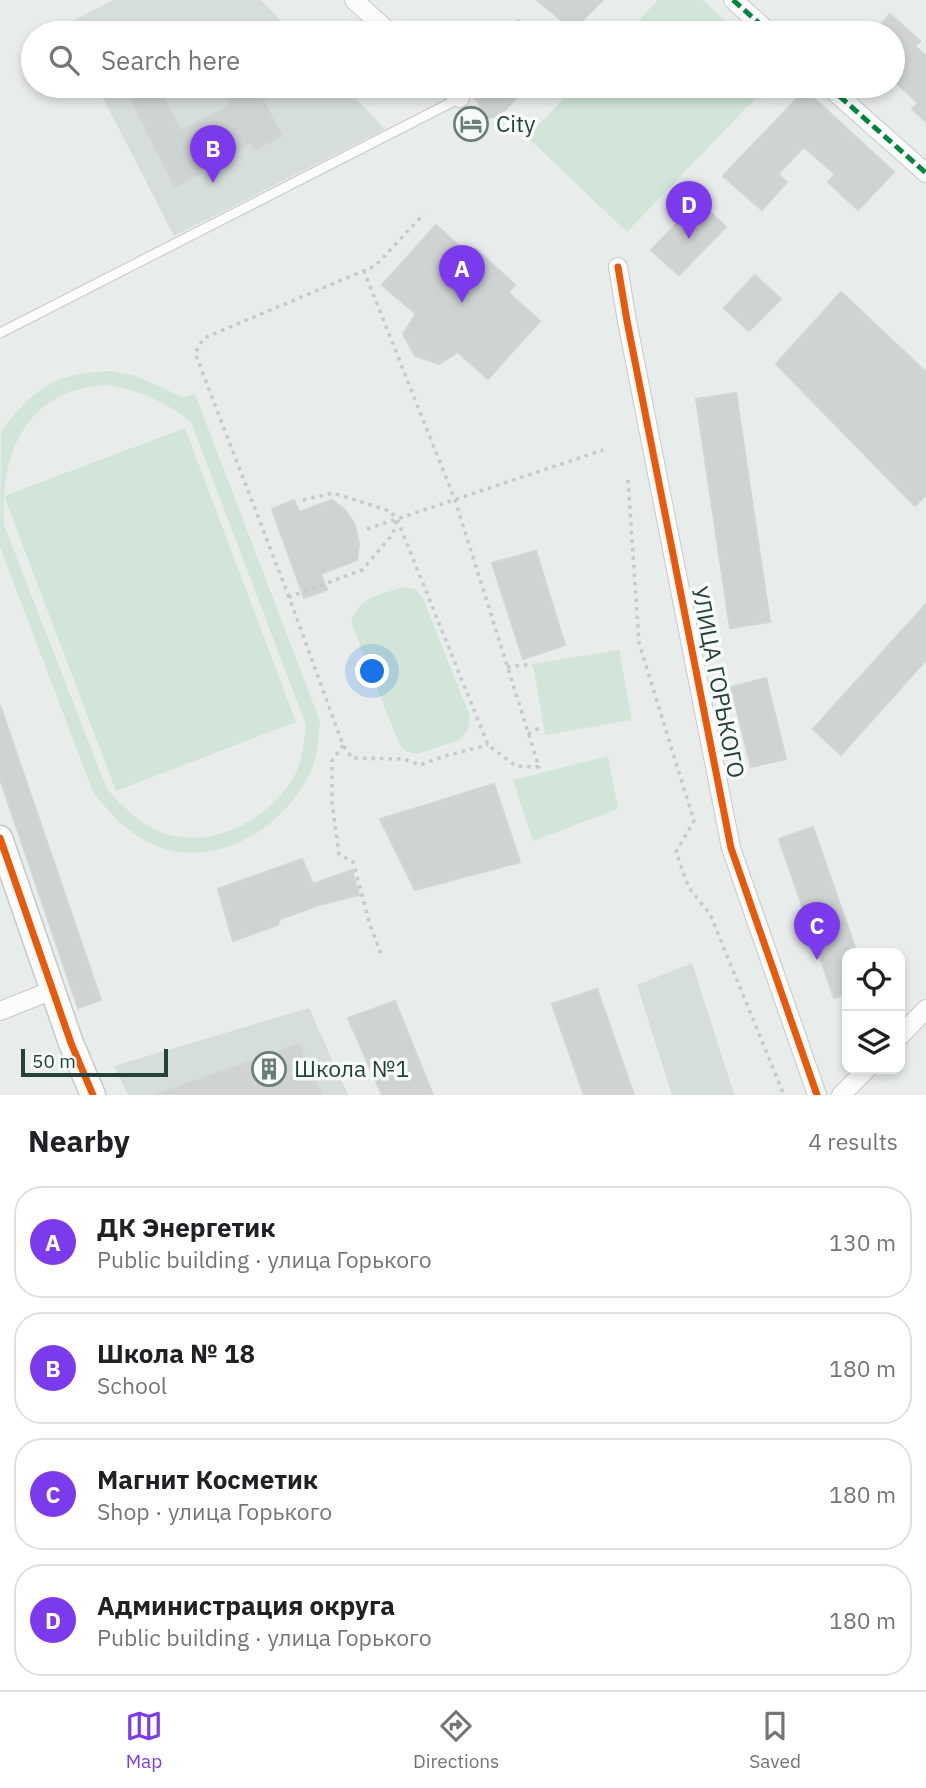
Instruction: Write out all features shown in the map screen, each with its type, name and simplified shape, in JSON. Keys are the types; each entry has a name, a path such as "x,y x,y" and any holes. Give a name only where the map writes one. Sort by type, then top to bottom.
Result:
{"street":[{"path":"354,0 377,21"},
{"path":"733,0 756,21"},
{"path":"842,98 926,173"},
{"name":"УЛИЦА ГОРЬКОГО","path":"618,267 629,335 731,848 817,1095"},
{"path":"0,838 90,1093"},
{"path":"0,1011 53,990"},
{"path":"905,1031 926,1009"},
{"path":"841,1095 862,1074"}],"lane":[{"path":"0,332 460,98"}],"path":[{"path":"424,214 375,266 204,338 195,353 343,745 352,758 404,758 420,765 488,745"},
{"path":"303,500 333,492 390,511 397,519 488,745 516,766 539,767 455,500 364,271"},
{"path":"367,529 603,450"},
{"path":"628,480 639,643 694,821 676,852 689,888 710,914 784,1095"},
{"path":"289,597 362,570 393,534 397,519"},
{"path":"507,667 533,664"},
{"path":"528,734 543,726"},
{"path":"343,745 332,761 332,803 339,854 354,862 370,925 382,956"}],"shaded area":[{"path":"114,0 261,0 281,21 72,21"},
{"path":"103,98 355,98 385,129 174,236"},
{"path":"692,963 735,1095 672,1095 637,985"},
{"path":"309,1008 348,1095 128,1095 114,1066"}],"green space":[{"path":"658,0 703,0 725,21 638,21"},
{"path":"564,98 755,98 627,232 527,137"},
{"path":"111,371 136,376 183,397 195,394 320,721 315,761 297,795 281,814 261,830 240,842 217,850 192,853 168,850 144,840 116,819 93,792 0,547 1,431 25,403 47,385 91,372","holes":["107,385 162,403 191,422 306,725 299,765 288,786 264,811 234,829 218,834 184,837 158,831 134,816 107,789 4,525 7,472 24,428 39,411 57,398 80,389"]},
{"path":"185,428 296,722 116,791 4,496"},
{"path":"403,587 415,589 423,598 470,716 468,730 459,740 417,754 407,752 400,746 351,622 365,602"},
{"path":"619,650 632,720 545,735 533,664"},
{"path":"608,756 618,809 533,841 513,780"}],"building":[{"path":"537,0 603,0 582,21 562,21"},
{"path":"890,14 898,21 884,21"},
{"path":"905,28 920,41 915,46 926,56 926,122 912,109 918,103 905,91"},
{"path":"164,98 181,131 231,105 227,98 262,98 282,136 255,150 251,142 199,169 201,173 175,187 131,100"},
{"path":"474,98 516,98 499,117 490,117 477,126 469,118 481,105"},
{"path":"797,98 814,98 894,172 858,210 828,182 835,174 804,147 778,174 787,182 762,210 723,176"},
{"path":"699,201 726,227 679,275 651,250"},
{"path":"436,225 470,256 476,249 515,285 508,292 540,321 488,379 458,352 439,364 415,356 403,334 416,314 382,285"},
{"path":"755,275 781,299 749,331 724,308"},
{"path":"841,292 926,372 926,495 915,506 776,364"},
{"path":"736,393 770,622 730,628 696,399"},
{"path":"294,500 299,512 332,500 345,510 355,525 359,544 357,560 321,574 327,590 304,598 272,509"},
{"path":"536,551 565,645 523,659 492,563"},
{"path":"926,604 926,660 841,755 813,729"},
{"path":"766,678 786,759 751,767 731,687"},
{"path":"0,705 101,1000 78,1008 0,779"},
{"path":"494,784 520,862 415,890 380,819"},
{"path":"813,827 855,948 842,948 842,995 834,998 779,839"},
{"path":"302,859 313,884 352,870 359,895 280,919 278,925 233,941 218,889"},
{"path":"597,989 634,1095 584,1095 552,1004"},
{"path":"395,1001 433,1095 382,1095 348,1018"},
{"name":"Школа №1","path":"299,1044 322,1095 155,1095"}],"marked path":[{"path":"733,0 757,21"},
{"path":"842,98 926,173"}],"cycle path":[{"path":"618,267 731,848 817,1095"},
{"path":"0,838 71,1043 93,1095"}],"place":[{"name":"City","path":"471,124"},
{"name":"Школа № 18","path":"213,183"},
{"name":"Администрация округа","path":"689,239"},
{"name":"ДК Энергетик","path":"462,303"},
{"name":"Магнит Косметик","path":"817,960"},
{"name":"Школа №1","path":"269,1069"}]}
